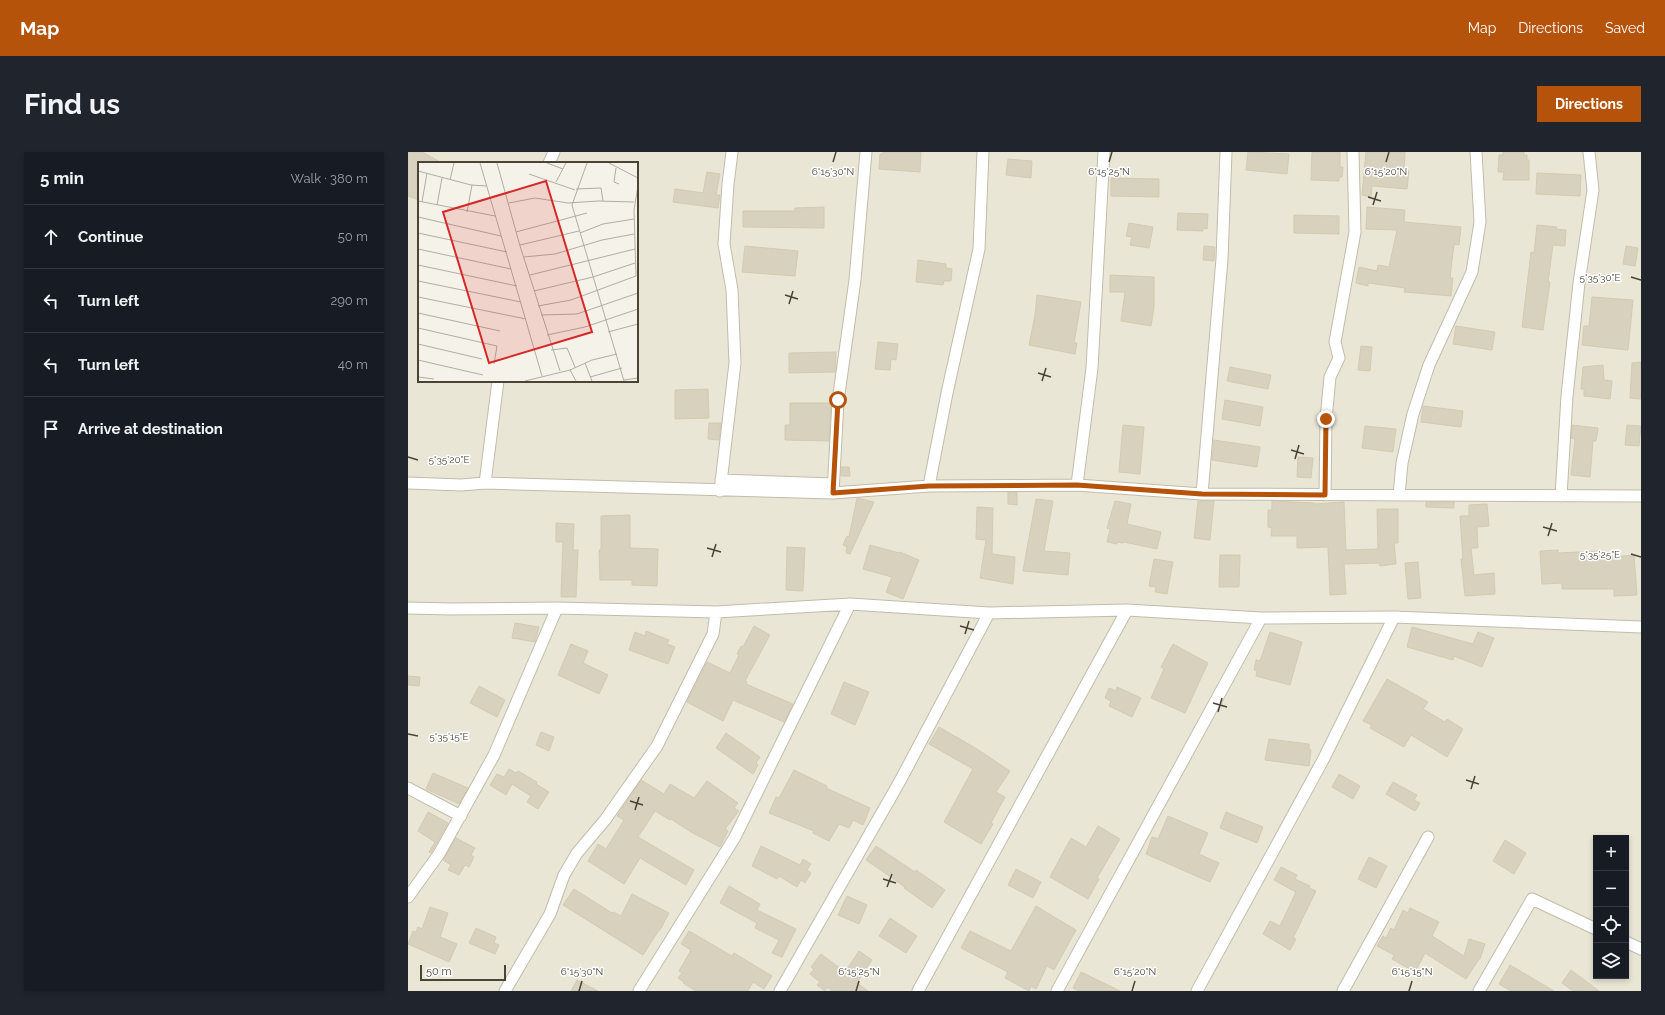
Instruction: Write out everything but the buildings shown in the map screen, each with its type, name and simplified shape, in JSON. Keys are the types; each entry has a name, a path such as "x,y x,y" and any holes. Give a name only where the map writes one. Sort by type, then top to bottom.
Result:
{"street":[{"path":"549,162 554,152"},
{"path":"721,485 735,363 732,290 724,244 728,184 732,152"},
{"path":"833,489 838,400 855,280 866,152"},
{"path":"929,486 946,393 979,249 983,152"},
{"path":"1077,485 1092,368 1104,152"},
{"path":"1202,494 1222,259 1226,152"},
{"path":"1325,495 1326,419 1330,377 1340,358 1335,342 1354,232 1353,152"},
{"path":"1399,495 1402,463 1413,414 1426,372 1472,272 1480,222 1476,152"},
{"path":"1561,496 1567,396 1579,283 1593,190 1589,152"},
{"path":"485,483 498,382"},
{"path":"408,482 461,485 485,483 721,485 833,489 929,486 1077,485 1202,494 1641,496"},
{"path":"639,991 735,837 850,604"},
{"path":"408,608 451,610 557,608 716,612 850,604 989,612 1127,610 1261,618 1394,617 1641,627"},
{"path":"408,897 439,854 494,755 557,608"},
{"path":"918,991 1127,610"},
{"path":"505,991 550,914 564,875 576,853 605,820 657,746 713,634 716,612"},
{"path":"780,991 900,781 989,612"},
{"path":"1197,991 1323,760 1394,617"},
{"path":"1057,991 1261,618"},
{"path":"408,788 460,816"},
{"path":"1343,991 1428,836"},
{"path":"1479,991 1532,899 1593,927"},
{"path":"1628,943 1641,949"}],"shaded area":[{"path":"408,152 1641,152 1641,991 408,991"}],"route":[{"path":"838,400 833,493 929,486 1077,485 1202,494 1325,495 1326,419"}]}
